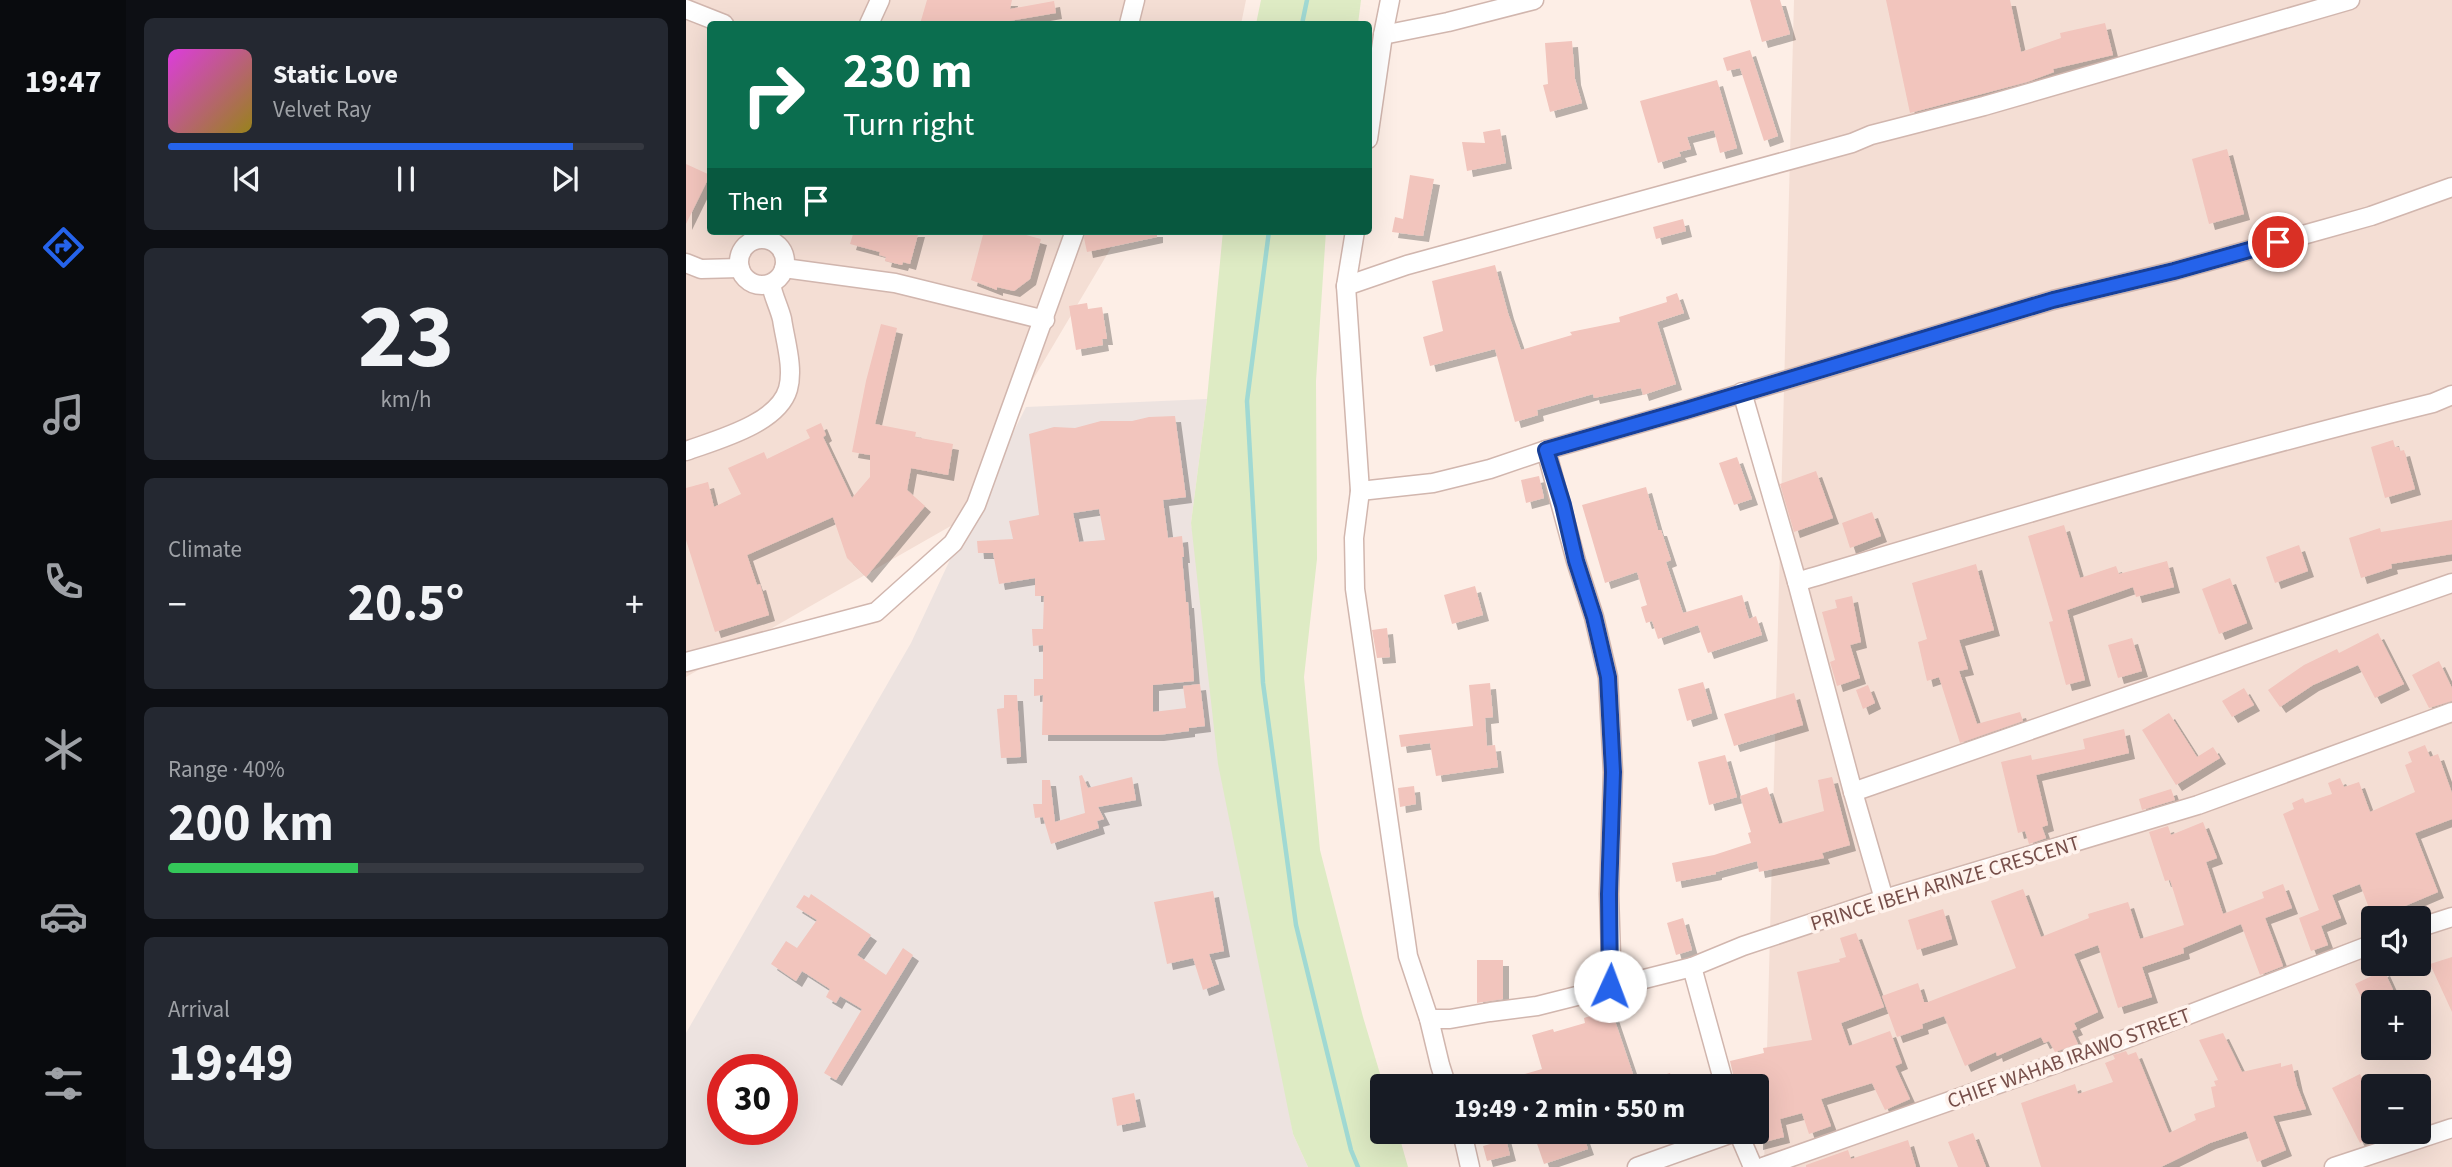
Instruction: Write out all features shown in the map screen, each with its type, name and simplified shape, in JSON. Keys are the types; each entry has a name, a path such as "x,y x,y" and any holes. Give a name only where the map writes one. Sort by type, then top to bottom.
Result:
{"street":[{"path":"870,21 880,0"},
{"path":"1130,21 1135,0"},
{"path":"1372,111 1390,0"},
{"path":"1383,35 1534,0"},
{"path":"1346,286 1407,265 1852,144 1871,135 1984,106 2350,0"},
{"path":"686,9 716,21"},
{"path":"1360,491 1433,483 1490,469 2053,300 2174,271 2358,220 2452,187"},
{"path":"769,235 785,257 784,268 778,279 771,284 756,284 743,275 740,268 746,246 769,235"},
{"path":"686,662 876,612 953,544 976,505 1074,235"},
{"path":"1354,235 1346,286 1360,491 1354,538 1355,589 1408,956 1429,1019 1443,1074"},
{"path":"686,263 701,269 740,268"},
{"path":"784,268 895,283 1045,320"},
{"path":"686,451 747,430 777,406 788,389 790,374 781,316 771,284"},
{"path":"1741,392 1797,582 1884,899"},
{"path":"1797,582 2108,489 2433,403 2452,395"},
{"path":"1546,450 1594,617 1608,677 1613,772 1609,894 1610,986"},
{"path":"1853,792 2452,583"},
{"name":"PRINCE IBEH ARINZE CRESCENT","path":"1429,1019 1450,1019 1537,1006 1692,967 1743,946 1884,899 2198,805 2452,712"},
{"path":"2431,924 2452,917"},
{"name":"CHIEF WAHAB IRAWO STREET","path":"1763,1167 2120,1041 2361,949"},
{"path":"1692,967 1721,1074"},
{"path":"2334,1167 2452,1128"},
{"path":"1465,1144 1470,1167"},
{"path":"1637,1167 1702,1144"},
{"path":"1742,1144 1754,1167"}],"shaded area":[{"path":"686,0 1246,0 1242,21 707,21 707,235 1119,235 1025,393 963,519 686,677"},
{"path":"1794,0 2452,0 2452,1167 1764,1167 1765,1144 1769,1144 1769,1074 1766,1074"},
{"path":"1207,399 1191,523 1293,1134 1308,1167 686,1167 686,1033 911,643 1026,407"}],"green space":[{"path":"1261,0 1361,0 1358,21 1257,21"},
{"path":"1223,235 1326,235 1316,381 1317,559 1304,677 1320,850 1380,1074 1370,1074 1370,1144 1401,1144 1408,1167 1308,1167 1293,1134 1218,764 1191,523 1207,399"}],"building":[{"path":"927,0 1012,0 1010,9 1054,1 1056,13 1009,21 921,21"},
{"path":"1750,0 1780,0 1790,34 1762,42"},
{"path":"1886,0 2010,0 2021,52 2061,38 2060,33 2105,23 2113,55 2053,69 2054,72 2027,82 1910,113"},
{"path":"1572,41 1575,79 1582,103 1550,112 1543,85 1548,84 1545,43"},
{"path":"1750,50 1778,136 1764,141 1740,68 1727,71 1723,58"},
{"path":"1717,80 1737,148 1720,153 1714,130 1687,137 1691,149 1679,152 1681,156 1658,163 1640,101"},
{"path":"1500,129 1506,163 1467,171 1462,142 1485,143 1483,132"},
{"path":"2227,149 2244,214 2209,224 2192,159"},
{"path":"686,164 707,174 707,181 686,224"},
{"path":"1410,175 1434,179 1423,236 1392,232 1395,217 1403,219"},
{"path":"1683,219 1686,231 1656,239 1653,227"},
{"path":"853,235 918,235 910,264 885,261 886,257 879,255 880,252 850,244"},
{"path":"983,235 1026,235 1041,239 1030,279 1014,291 997,287 997,290 971,280"},
{"path":"1085,235 1157,235 1087,252"},
{"path":"1495,265 1521,350 1572,335 1570,332 1620,322 1619,317 1667,302 1666,297 1677,293 1684,313 1657,322 1676,384 1643,395 1641,388 1594,398 1593,394 1537,410 1538,415 1515,422 1495,349 1430,366 1423,337 1443,331 1432,281"},
{"path":"1087,303 1088,309 1102,307 1107,339 1102,339 1103,345 1076,350 1069,306"},
{"path":"881,324 897,328 875,424 916,432 915,437 953,444 948,475 911,468 907,490 925,506 866,577 847,558 833,517 747,555 757,585 760,584 769,615 715,632 686,540 686,488 708,482 714,507 741,494 728,468 764,452 767,459 810,438 806,430 821,423 826,435 823,437 852,498 870,477 870,455 852,452"},
{"path":"1175,416 1186,497 1163,500 1168,538 1182,536 1194,681 1153,685 1153,712 1186,708 1183,686 1200,684 1205,726 1158,735 1042,735 1043,695 1034,696 1034,679 1043,679 1043,645 1033,646 1032,629 1043,629 1044,596 1035,596 1035,578 999,584 993,553 978,553 977,541 1013,539 1009,521 1039,515 1029,434 1054,427 1075,428 1101,421 1132,421","holes":["1099,509 1105,540 1079,542 1073,513"]},
{"path":"2393,440 2395,447 2399,447 2400,451 2404,450 2415,489 2385,498 2371,447"},
{"path":"1737,457 1752,499 1734,505 1719,463"},
{"path":"1816,471 1833,518 1794,532 1780,484"},
{"path":"1539,476 1544,498 1526,503 1521,480"},
{"path":"1646,487 1658,530 1661,530 1671,560 1666,562 1683,613 1742,595 1749,619 1756,616 1762,635 1708,653 1698,625 1658,639 1652,621 1646,623 1641,607 1647,605 1637,572 1605,583 1582,505"},
{"path":"1872,512 1881,536 1850,548 1842,523"},
{"path":"2452,520 2452,554 2391,564 2392,568 2361,578 2349,538 2380,528 2381,532"},
{"path":"2064,525 2080,578 2116,566 2119,574 2167,561 2174,587 2136,597 2133,587 2067,610 2085,680 2066,685 2049,622 2053,621 2028,536"},
{"path":"2299,545 2308,571 2275,583 2266,557"},
{"path":"1976,564 1994,630 1959,640 1968,669 1959,671 1977,724 2020,712 2023,721 1960,743 1939,677 1927,681 1918,642 1927,639 1912,583"},
{"path":"2230,578 2247,623 2219,634 2202,589"},
{"path":"1475,586 1483,615 1452,624 1444,595"},
{"path":"1852,596 1861,642 1850,645 1860,678 1837,686 1830,662 1835,660 1822,612 1837,608 1835,600"},
{"path":"1387,628 1390,657 1377,658 1372,630"},
{"path":"2378,633 2404,684 2375,698 2358,665 2313,685 2280,707 2268,690 2304,665 2337,649 2339,653"},
{"path":"2132,638 2142,671 2118,678 2108,645"},
{"path":"2439,661 2452,688 2452,701 2429,708 2412,675"},
{"path":"1703,682 1712,713 1687,721 1678,689"},
{"path":"1490,683 1493,717 1485,718 1487,746 1495,745 1498,767 1436,776 1430,743 1401,747 1399,735 1473,726 1469,685"},
{"path":"1868,685 1875,703 1863,709 1856,690"},
{"path":"2244,688 2254,705 2232,717 2222,701"},
{"path":"1794,693 1803,725 1734,746 1724,714"},
{"path":"1004,695 1017,695 1021,757 1001,758 997,709 1004,708"},
{"path":"2169,713 2197,757 2213,747 2220,758 2176,785 2142,730"},
{"path":"2124,729 2129,753 2036,775 2048,825 2042,827 2046,838 2029,844 2025,831 2018,833 2001,762 2031,755 2032,760 2085,749 2083,739"},
{"path":"2425,745 2430,757 2438,754 2452,793 2452,819 2415,833 2438,892 2405,906 2368,906 2360,884 2332,895 2341,918 2321,926 2328,945 2311,951 2299,918 2319,910 2283,814 2294,809 2292,803 2303,798 2305,803 2332,794 2328,783 2340,778 2344,787 2359,782 2370,812 2415,792 2405,765 2412,762 2408,752"},
{"path":"1725,755 1737,797 1709,805 1698,762"},
{"path":"1082,775 1088,788 1132,777 1136,800 1098,807 1104,819 1097,821 1099,828 1051,844 1043,817 1035,818 1033,804 1042,804 1042,780 1050,780 1055,822 1085,813 1079,776"},
{"path":"1832,777 1850,845 1822,853 1824,858 1759,872 1757,861 1716,874 1676,882 1672,863 1714,855 1751,843 1748,833 1751,832 1740,796 1767,787 1779,824 1824,811 1818,780"},
{"path":"1414,786 1416,804 1400,807 1398,788"},
{"path":"2171,789 2175,800 2142,810 2139,799"},
{"path":"2203,822 2217,858 2206,862 2223,914 2264,898 2262,892 2283,884 2292,908 2265,918 2283,966 2260,975 2241,924 2183,948 2184,953 2142,967 2152,997 2118,1008 2098,945 2074,954 2098,1012 2074,1023 2077,1029 2072,1031 2078,1044 2055,1052 2049,1041 2044,1043 2041,1037 1965,1066 1944,1016 1922,1024 1923,1028 1897,1037 1882,996 1918,983 1924,1002 1928,1002 2016,968 1991,901 2023,889 2041,937 2089,918 2088,914 2128,902 2140,939 2184,925 2170,880 2165,881 2149,832 2168,826 2171,835"},
{"path":"1213,891 1224,951 1209,954 1219,984 1203,990 1193,958 1167,964 1154,902"},
{"path":"811,894 871,935 857,955 886,975 903,948 913,955 836,1080 824,1073 862,1009 840,996 836,1003 826,997 830,989 802,971 796,981 771,964 786,941 797,948 817,920 796,907 804,895 809,898"},
{"path":"1943,909 1952,939 1917,950 1908,920"},
{"path":"1683,918 1692,950 1676,955 1667,923"},
{"path":"1856,933 1884,1007 1841,1023 1849,1046 1890,1031 1902,1063 1895,1066 1910,1099 1885,1110 1872,1083 1821,1099 1831,1126 1809,1134 1802,1113 1780,1119 1784,1137 1769,1141 1769,1074 1733,1074 1730,1061 1764,1053 1763,1048 1812,1040 1797,972 1840,962 1839,959 1846,957 1840,938"},
{"path":"2452,957 2452,1012 2431,966 2431,964"},
{"path":"1477,960 1503,960 1503,999 1477,1003"},
{"path":"2372,976 2387,976 2393,990 2361,990 2361,997 2355,984"},
{"path":"1611,1009 1633,1074 1524,1074 1542,1069 1532,1035 1585,1023 1584,1018"},
{"path":"2223,1033 2242,1072 2281,1063 2281,1067 2292,1064 2306,1109 2273,1116 2286,1150 2257,1162 2246,1131 2210,1143 2161,1167 2041,1167 2021,1103 2075,1084 2078,1094 2113,1082 2105,1063 2115,1059 2113,1055 2126,1051 2128,1055 2136,1052 2169,1133 2196,1120 2194,1114 2215,1107 2211,1087 2216,1086 2214,1081 2218,1080 2199,1040"},
{"path":"2360,1074 2360,1143 2332,1088"},
{"path":"1134,1093 1140,1121 1117,1126 1112,1098"},
{"path":"1973,1133 1986,1167 1958,1167 1948,1142"},
{"path":"1908,1140 1916,1167 1806,1167 1848,1150 1851,1159"},
{"path":"1507,1144 1510,1155 1487,1161 1483,1146"},
{"path":"1537,1144 1586,1144 1588,1149 1544,1164"}],"waterway":[{"path":"1303,21 1307,0"},
{"path":"1268,235 1247,401 1263,683 1296,925 1351,1150 1358,1167"}],"route":[{"path":"1610,986 1609,894 1613,772 1608,677 1594,617 1546,450 2053,300 2174,271 2278,242"}]}
